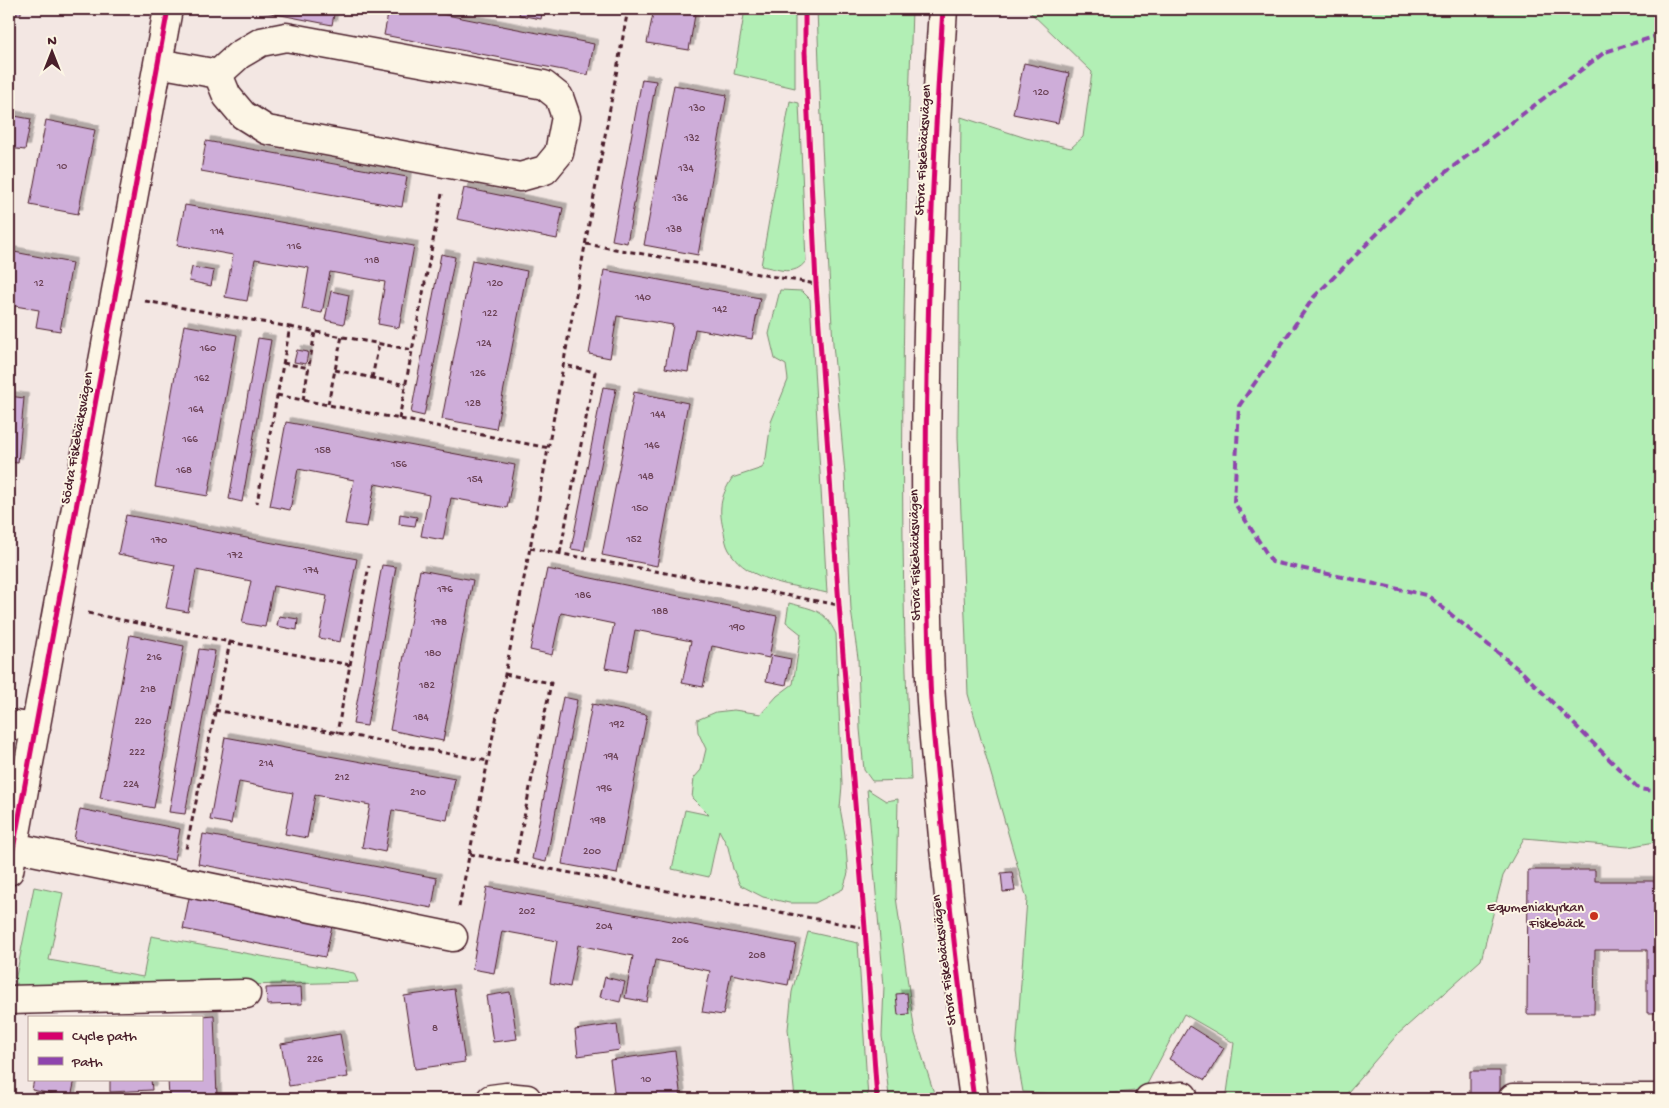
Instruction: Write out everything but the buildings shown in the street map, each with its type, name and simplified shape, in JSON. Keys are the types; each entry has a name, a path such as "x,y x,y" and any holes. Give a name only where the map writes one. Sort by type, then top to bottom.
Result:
{"street":[{"name":"Södra Fiskebäcksvägen","path":"11,859 168,9"},
{"name":"Stora Fiskebäcksvägen","path":"943,9 936,120 928,313 925,505 930,681 948,891 961,1009 974,1099"},
{"path":"286,37 544,85 559,97 566,117 559,153 545,170 520,178 267,130 243,115 227,96 218,74 239,55 261,42 286,37"},
{"path":"158,63 218,74"},
{"path":"9,724 36,728"},
{"path":"11,859 180,881 453,937"},
{"path":"9,1000 246,994"},
{"path":"1149,1099 1183,1096"},
{"path":"491,1099 506,1097 527,1099"},
{"path":"1513,1098 1660,1098"}],"path":[{"path":"453,937 549,448 628,9"},
{"path":"400,419 447,164"},
{"path":"586,244 816,284"},
{"path":"115,296 413,350"},
{"path":"257,504 290,327"},
{"path":"303,400 316,332"},
{"path":"328,404 342,336"},
{"path":"372,378 379,344"},
{"path":"283,364 309,368"},
{"path":"560,553 595,372 564,365"},
{"path":"335,370 406,385"},
{"path":"277,395 549,448"},
{"path":"530,548 839,605"},
{"path":"337,733 369,566"},
{"path":"58,607 350,665"},
{"path":"180,881 230,642"},
{"path":"505,674 551,683 515,862"},
{"path":"215,710 488,761"},
{"path":"470,854 865,928"}],"green space":[{"path":"745,9 795,9 795,88 734,74"},
{"path":"817,9 912,9 903,394 906,684 911,780 872,781 864,770 860,729 858,658 851,610 845,474 833,344"},
{"path":"1027,9 1660,9 1660,841 1628,847 1524,838 1503,876 1481,960 1397,1035 1342,1099 1228,1099 1227,1093 1234,1043 1184,1014 1144,1090 1090,1096 1023,1092 1016,1052 1027,899 968,694 958,437 961,117 1026,138 1071,148 1083,137 1092,72"},
{"path":"790,101 799,103 806,261 796,269 786,271 761,266"},
{"path":"780,290 802,291 810,299 827,593 786,585 748,570 737,561 729,550 722,524 721,504 732,478 762,468 766,458 771,422 788,380 786,365 775,359 769,334"},
{"path":"789,603 806,607 823,615 836,634 842,785 840,808 845,835 848,873 843,889 815,903 789,903 763,897 740,885 733,869 728,847 719,830 709,877 672,869 685,810 709,815 692,798 694,778 701,770 706,749 698,732 697,720 716,712 734,710 761,714 777,696 793,684 801,634 786,622"},
{"path":"867,789 886,801 898,799 896,897 915,1034 934,1093 934,1099 891,1099 889,1096 882,1036 884,986"},
{"path":"34,887 63,893 49,960 143,977 151,936 354,973 358,982 27,991 18,988 15,981"},
{"path":"808,932 858,943 868,1099 795,1099 788,1029 792,992"}],"marked path":[{"path":"1660,35 1605,52 1418,193 1314,297 1239,406 1234,502 1272,562 1427,595 1523,673 1639,789 1660,792"}],"cycle path":[{"path":"9,871 168,9"},
{"path":"805,9 805,52 816,284 877,1099"},
{"path":"943,9 930,260 926,427 927,595 931,708 955,947 974,1099"}],"place":[{"name":"Equmeniakyrkan Fiskebäck","path":"1594,916"}]}
